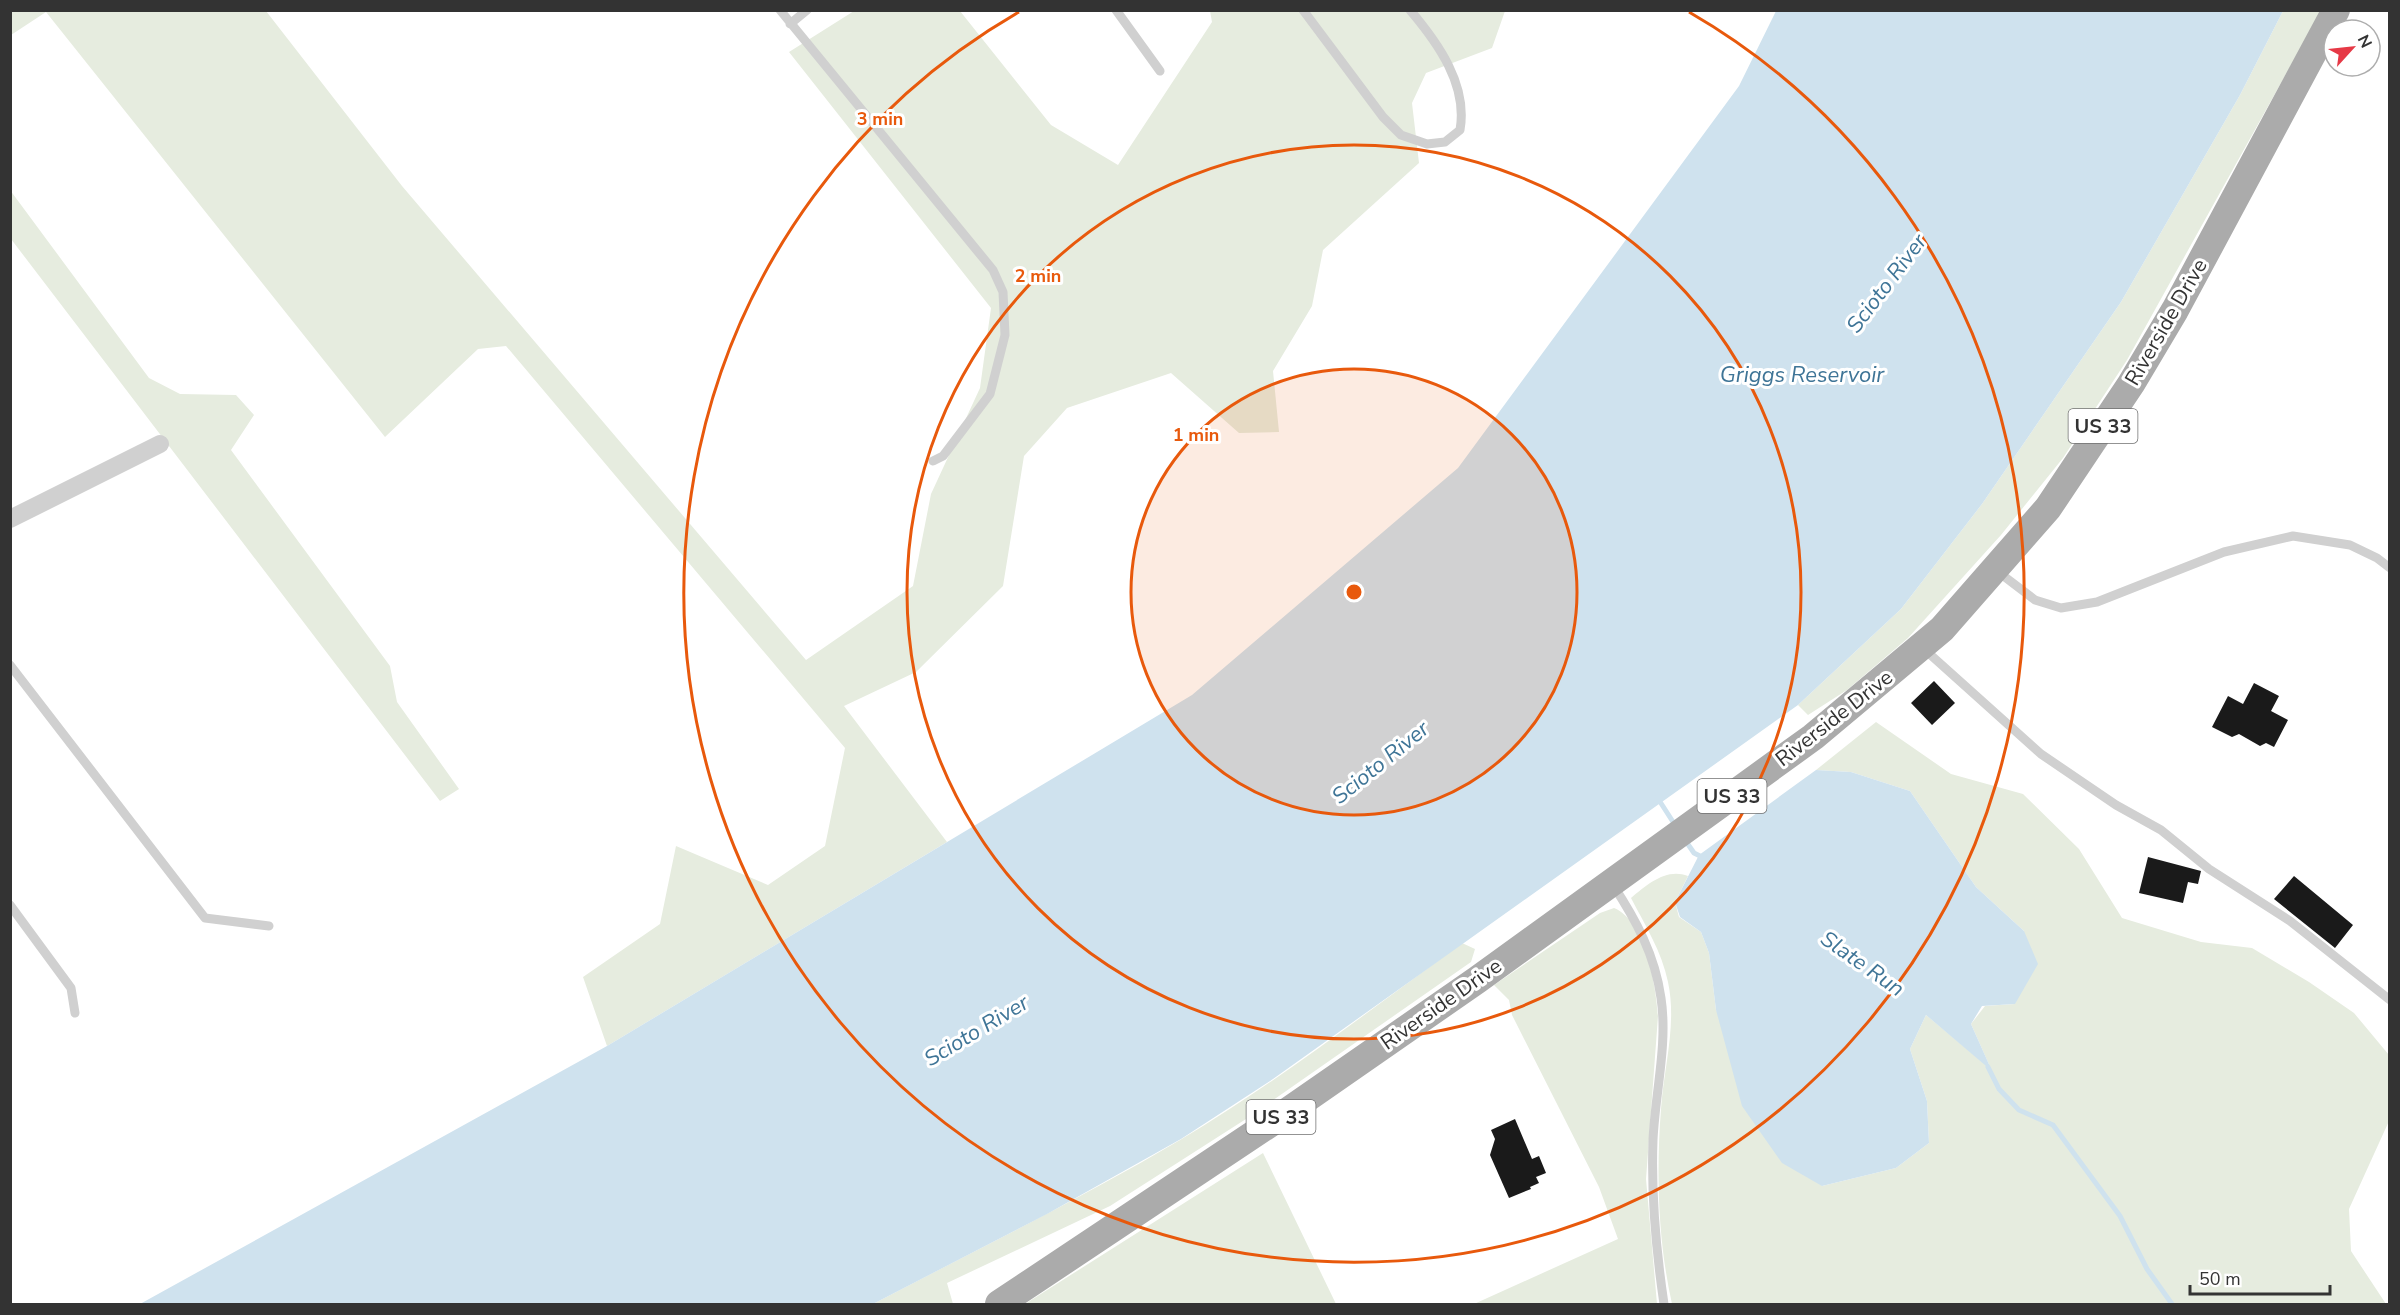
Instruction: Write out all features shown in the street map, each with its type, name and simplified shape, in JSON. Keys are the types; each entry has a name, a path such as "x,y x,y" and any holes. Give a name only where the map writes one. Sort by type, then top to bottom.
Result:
{"main road":[{"name":"Riverside Drive","path":"999,1305 1294,1108 1667,843 1813,737 1942,629 2048,508 2131,384 2175,310 2336,10"}],"street":[{"path":"10,519 160,444"}],"lane":[{"path":"780,10 993,270 1003,292 1005,336 990,394 943,456 933,461"},
{"path":"790,24 807,10"},
{"path":"1116,10 1160,71"},
{"path":"1303,10 1383,117 1401,135 1427,144 1445,142 1460,130 1463,112 1455,80 1434,38 1410,10"},
{"path":"1995,569 2035,600 2061,608 2097,602 2224,552 2293,536 2350,545 2377,558 2390,568"},
{"path":"1922,648 2042,754 2116,805 2161,830 2209,869 2290,921 2390,1000"},
{"path":"10,665 205,918 269,926"},
{"path":"1611,883 1643,935 1654,962 1662,999 1653,1140 1654,1211 1664,1305"},
{"path":"10,905 71,987 75,1013"}],"shaded area":[{"path":"11,11 266,11 402,186 806,660 913,586 931,494 980,388 991,308 789,52 854,11 960,11 1051,125 1118,165 1212,22 1210,11 1505,11 1492,48 1426,73 1412,103 1419,163 1323,250 1312,306 1273,371 1279,432 1239,433 1171,373 1067,408 1024,456 1003,586 916,672 844,706 947,842 607,1046 583,977 660,924 676,846 768,885 825,846 845,748 506,346 478,349 385,437 46,12 11,35"},
{"path":"2283,11 2321,11 2127,360 2063,458 2001,535 1908,638 1847,690 1808,715 1798,705 1901,609 1982,504 2121,302 2240,95"},
{"path":"10,190 149,378 180,394 236,395 254,415 231,450 390,666 397,702 459,789 440,801 11,239"},
{"path":"1876,722 1951,774 2023,794 2079,849 2122,918 2201,942 2252,948 2309,982 2354,1013 2389,1055 2389,1121 2349,1209 2351,1251 2386,1304 1672,1304 1661,1232 1659,1183 1661,1109 1671,1030 1670,998 1662,960 1631,898 1665,876 1680,874 1688,876 1675,902 1679,917 1701,932 1709,953 1716,1010 1822,1186 1896,1168 1929,1143 1927,1101 1910,1049 1926,1015 1991,1069 1971,1024 1985,1006 2015,1004 2024,931 1976,887 1910,791 1851,772 1816,770"},
{"path":"1614,908 1625,915 1641,940 1652,972 1657,1003 1658,1016 1646,1179 1657,1304 1474,1304 1618,1239 1599,1187 1512,1015 1509,1000 1494,985 1600,913"},
{"path":"1462,943 1475,949 1471,962 1246,1119 1110,1206 947,1283 953,1304 873,1304 1066,1204 1180,1140 1253,1094"},
{"path":"1263,1153 1336,1304 1025,1304"}],"water":[{"name":"Griggs Reservoir","path":"1776,11 2283,11 2240,95 2121,302 1982,504 1901,609 1798,705 1273,1079 1181,1139 1047,1214 873,1304 140,1304 607,1046 1192,695 1458,468 1739,86"},
{"path":"1816,770 1851,772 1910,791 1976,887 2024,931 2038,964 2015,1004 1982,1006 1971,1024 1992,1071 1926,1015 1910,1049 1927,1101 1929,1143 1896,1168 1822,1186 1782,1163 1742,1106 1716,1010 1709,953 1701,932 1680,917 1675,902 1699,855"}],"building":[{"path":"1934,681 1955,703 1932,725 1911,703"},
{"path":"2254,683 2279,696 2271,711 2288,720 2274,747 2266,743 2260,746 2239,734 2232,737 2212,727 2228,696 2243,704"},
{"path":"2148,857 2201,871 2198,884 2188,882 2183,903 2139,893"},
{"path":"2294,876 2353,925 2335,948 2274,899"},
{"path":"1515,1119 1532,1159 1539,1156 1546,1173 1536,1177 1539,1183 1530,1187 1531,1189 1509,1198 1490,1155 1495,1139 1491,1130"}],"waterway":[{"name":"Slate Run","path":"1657,797 1675,825"},
{"name":"Slate Run","path":"1685,840 1694,853 1704,858"},
{"name":"Slate Run","path":"1988,1067 1999,1089 2019,1110 2053,1125 2120,1216 2147,1269 2172,1304"}],"water label":[{"name":"Scioto River","path":"1886,283"},
{"name":"Scioto River","path":"1380,762"},
{"name":"Scioto River","path":"976,1030"}]}
